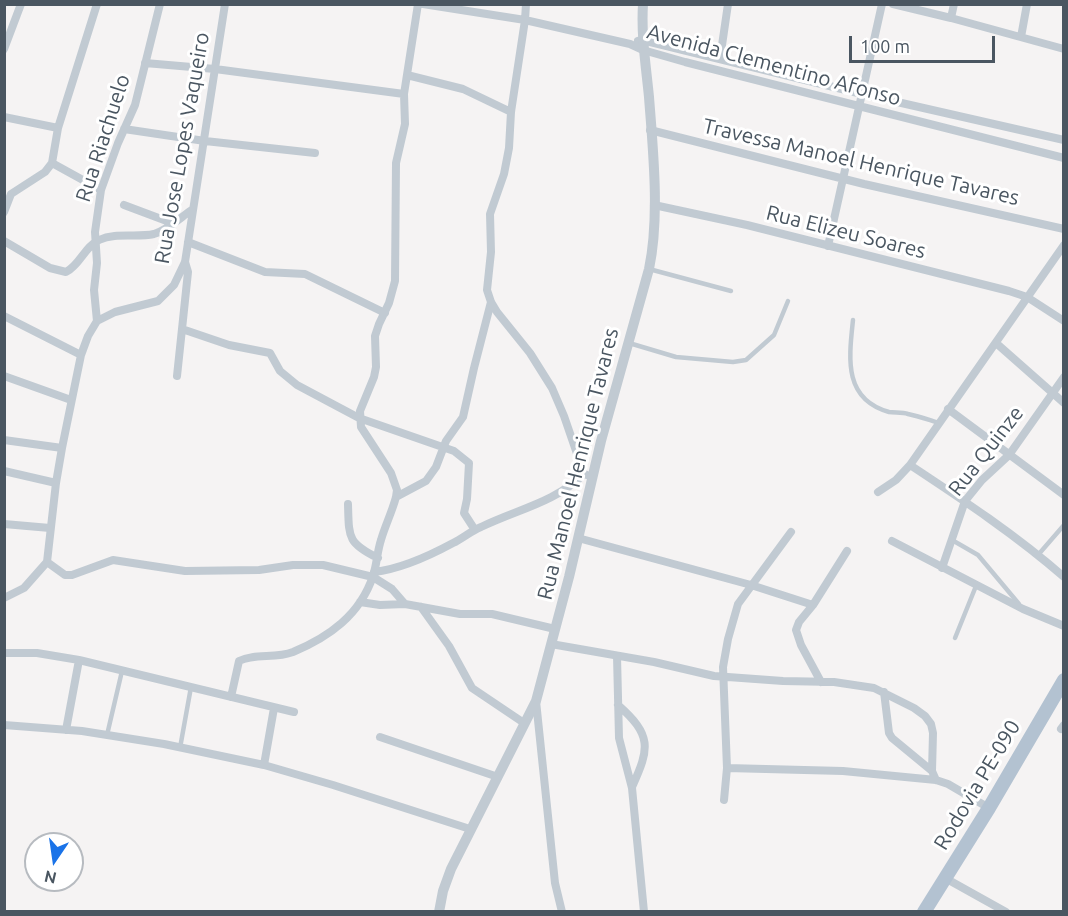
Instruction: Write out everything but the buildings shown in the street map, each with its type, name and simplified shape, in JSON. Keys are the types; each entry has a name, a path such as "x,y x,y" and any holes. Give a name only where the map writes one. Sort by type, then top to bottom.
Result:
{"main road":[{"name":"Rodovia PE-090","path":"924,912 989,808 1064,680"}],"street":[{"path":"4,49 21,4"},
{"path":"4,212 8,193 45,172 52,163 58,128 97,4"},
{"name":"Rua Riachuelo","path":"97,321 94,290 97,263 96,224 102,190 135,105 160,4"},
{"name":"Rua Jose Lopes Vaqueiro","path":"97,321 115,312 158,301 174,285 184,262 225,4"},
{"path":"231,697 239,661 246,658 289,653 329,633 349,618 374,575 381,540 396,497 397,490 391,472 364,434 359,418 362,403 374,377 375,336 392,297 396,270 394,185 396,163 405,124 404,94 418,4"},
{"path":"423,4 525,20"},
{"path":"374,575 422,558 475,530 553,498 589,475 543,371 491,302 487,290 491,252 489,224 492,206 504,174 510,139 511,112 526,4"},
{"name":"Rua Manoel Henrique Tavares","path":"439,912 451,869 536,701 578,538 589,475 629,343 654,247 654,205 643,45 643,4"},
{"path":"720,59 728,4"},
{"path":"828,246 882,4"},
{"path":"893,4 1064,49"},
{"path":"951,18 954,4"},
{"path":"1022,37 1027,4"},
{"name":"Avenida Clementino Afonso","path":"525,20 630,44 720,59 1064,140"},
{"name":"Avenida Clementino Afonso","path":"643,45 858,107 1064,158"},
{"path":"146,63 215,69 404,94"},
{"path":"407,75 464,89 511,112"},
{"path":"954,131 956,115"},
{"path":"4,117 58,128"},
{"path":"124,129 205,141 315,153"},
{"name":"Travessa Manoel Henrique Tavares","path":"650,130 842,179 1064,229"},
{"path":"52,163 102,190"},
{"path":"124,205 172,223"},
{"name":"Rua Elizeu Soares","path":"654,205 828,246 1027,297 1064,321"},
{"path":"4,241 50,268 63,272 73,268 96,241 123,235 154,234 164,230 194,209"},
{"path":"188,242 265,272 305,274 385,313"},
{"path":"878,492 896,480 910,465 1064,245"},
{"path":"177,376 188,272 184,262"},
{"path":"396,497 426,481 463,417 491,302"},
{"path":"4,316 81,355"},
{"path":"4,598 24,588 47,562 56,483 71,400 81,355 97,321"},
{"path":"182,330 229,345 270,353 280,371 297,385 359,418 462,455 469,463 464,513 475,530"},
{"path":"996,343 1064,403"},
{"path":"4,376 71,400"},
{"name":"Rua Quinze","path":"942,568 965,501 982,480 1009,455 1064,376"},
{"path":"948,409 1064,495"},
{"path":"4,440 62,448"},
{"path":"910,465 965,501 1064,577"},
{"path":"4,471 56,483"},
{"path":"348,504 348,524 353,543 378,558"},
{"path":"4,524 50,528"},
{"path":"724,800 727,768 724,654 738,604 791,532"},
{"path":"578,538 751,585 813,605"},
{"path":"892,541 976,586 1064,626"},
{"path":"821,682 796,633 799,622 813,605 847,551"},
{"path":"47,562 64,575 72,575 113,560 185,571 259,570 293,565 323,566 374,575 392,589 405,604"},
{"path":"360,602 380,605 405,604 460,614 506,616 555,629"},
{"path":"421,607 449,646 472,688 525,723"},
{"path":"551,644 724,677 850,683 884,692 914,708 931,724 933,733 932,771 936,780"},
{"path":"4,653 38,653 79,660 294,712"},
{"path":"617,656 619,738 632,788 644,912"},
{"path":"66,730 79,660"},
{"path":"884,692 888,727 892,738 932,771"},
{"path":"536,701 555,883 562,912"},
{"path":"618,705 636,722 645,737 646,750 642,766 632,788"},
{"path":"264,765 274,708"},
{"path":"4,725 107,735 264,765 322,781 470,829"},
{"path":"380,737 498,777"},
{"path":"727,768 843,771 936,780 948,784 989,808"},
{"path":"945,878 1006,912"}],"lane":[{"path":"649,269 731,291"},
{"path":"629,343 676,357 733,362 746,360 774,335 788,301"},
{"path":"853,320 849,361 860,394 866,402 939,423"},
{"path":"1038,555 1064,525"},
{"path":"951,540 978,555 1023,609"},
{"path":"955,638 976,586"},
{"path":"107,735 122,671"},
{"path":"180,748 191,687"}]}
